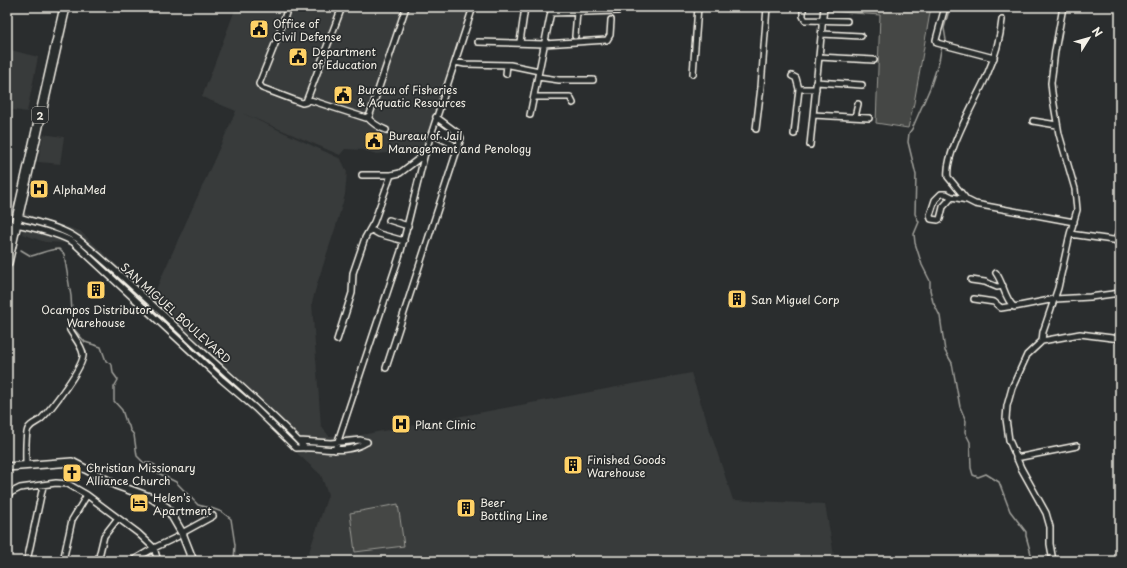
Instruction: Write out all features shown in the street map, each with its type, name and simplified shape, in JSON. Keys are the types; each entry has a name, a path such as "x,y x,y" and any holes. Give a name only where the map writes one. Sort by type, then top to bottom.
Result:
{"highway":[{"name":"2","path":"7,263 14,221 65,7"}],"street":[{"path":"288,7 259,84 260,86 262,88 305,101 368,117 378,127 386,130"},
{"path":"305,101 342,7"},
{"path":"368,117 406,7"},
{"path":"335,450 404,241 425,153 473,7"},
{"path":"520,42 525,7"},
{"path":"530,115 552,7"},
{"path":"693,74 698,7"},
{"path":"756,129 761,87 767,7"},
{"path":"804,7 803,16 805,20 847,21"},
{"path":"810,145 824,7"},
{"path":"945,7 936,38 937,42 942,45 994,58"},
{"path":"1042,341 1043,332 1055,299 1077,210 1076,198 1057,125 1051,82 1058,27 1063,7"},
{"path":"551,13 618,11"},
{"path":"575,36 577,12"},
{"path":"478,42 520,42 544,44 607,40 610,35 611,20"},
{"path":"966,200 948,177 947,172 964,122 994,58 999,41 1002,20"},
{"path":"822,34 860,36"},
{"path":"819,57 874,60"},
{"path":"455,62 465,64 507,65 539,71"},
{"path":"506,74 507,65"},
{"path":"792,76 796,78 799,89 794,134"},
{"path":"538,77 559,80 593,80"},
{"path":"816,82 862,85"},
{"path":"799,89 816,90"},
{"path":"534,97 570,97 573,103"},
{"path":"855,117 858,104"},
{"path":"813,115 869,118"},
{"path":"386,368 461,138 460,134 436,117"},
{"path":"1033,120 1057,125"},
{"path":"432,134 452,144 457,150"},
{"path":"362,175 391,175 400,173 425,153"},
{"path":"337,340 352,293 354,273 364,238 380,209 391,175"},
{"path":"952,197 943,207 940,219 931,219 930,214 935,200 938,196 946,194 982,207 1074,222"},
{"path":"389,220 408,226"},
{"name":"SAN MIGUEL BOULEVARD","path":"14,221 52,226 71,234 84,243 135,287 286,426 305,448"},
{"name":"SAN MIGUEL BOULEVARD","path":"14,221 69,240 130,294 222,380 255,408 296,448 305,448"},
{"path":"370,229 379,234 404,241"},
{"path":"1070,234 1118,241 1119,229"},
{"path":"108,274 112,268"},
{"path":"996,273 1003,286 1006,298 1012,306"},
{"path":"971,280 985,282 997,287 1003,286"},
{"path":"130,294 135,287"},
{"path":"974,299 994,302 1001,308 1012,306 1015,307 1055,299 1090,297 1120,293"},
{"path":"26,465 27,432 29,427 41,419 59,398 77,372 84,356 70,330"},
{"path":"1053,561 1050,544 1050,527 1046,513 1016,458 1009,440 1006,419 1007,406 1012,388 1027,355 1042,341 1080,334 1120,340"},
{"path":"222,380 228,374"},
{"path":"290,442 337,442 360,440 367,442 359,448 342,450 305,448"},
{"path":"1016,458 1077,446"},
{"path":"7,467 67,462 76,464 116,485 145,495 161,503 171,514 179,535 193,561"},
{"path":"7,497 17,488 64,483 87,495 138,533 154,548 158,561"},
{"path":"27,561 43,486"},
{"path":"63,561 72,520 87,495"},
{"path":"132,561 213,516"},
{"path":"98,561 104,536 118,518"}],"shaded area":[{"path":"236,7 470,7 428,149 377,154 362,150 345,149 340,155 242,113 341,159 347,172 345,195 312,303 321,426 329,436 361,435 691,373 733,500 825,504 835,561 306,561 328,495 321,475 191,357 70,243 45,242 22,234 24,213 80,231 152,298 236,111 202,97"},
{"path":"826,7 931,7 914,103 908,128 876,123 880,15 826,11"},
{"path":"7,49 38,57 27,112 7,109"},
{"path":"43,134 64,137 60,164 38,162"},
{"path":"398,504 404,546 355,552 350,513"}],"waterway":[{"path":"950,7 944,28 946,40 941,50 930,88 909,133 908,142 916,175 915,214 919,222 914,234 915,243 922,265 930,281 930,290 933,302 940,316 945,351 952,363 960,407 966,421 965,432 970,442 971,468 973,475 978,477 986,474 999,482 1010,511 1026,532 1033,561"},
{"path":"21,250 31,256 55,249 59,249 64,254 71,296 73,328 85,342 101,347 106,361 112,365 113,373 118,380 114,387 114,401 122,410 126,422 134,435 137,456 144,463 155,465 158,473 176,482 198,505 222,512 231,519 235,545 234,561"}],"place":[{"name":"Office of Civil Defense","path":"259,29"},
{"name":"Department of Education","path":"298,57"},
{"name":"Bureau of Fisheries & Aquatic Resources","path":"343,95"},
{"name":"Bureau of Jail Management and Penology","path":"374,141"},
{"name":"AlphaMed","path":"39,189"},
{"name":"Ocampos Distributor Warehouse","path":"96,290"},
{"name":"San Miguel Corp","path":"737,299"},
{"name":"Plant Clinic","path":"401,424"},
{"name":"Finished Goods Warehouse","path":"573,465"},
{"name":"Christian Missionary Alliance Church","path":"72,473"},
{"name":"Helen's Apartment","path":"139,503"},
{"name":"Beer Bottling Line","path":"466,508"}]}
